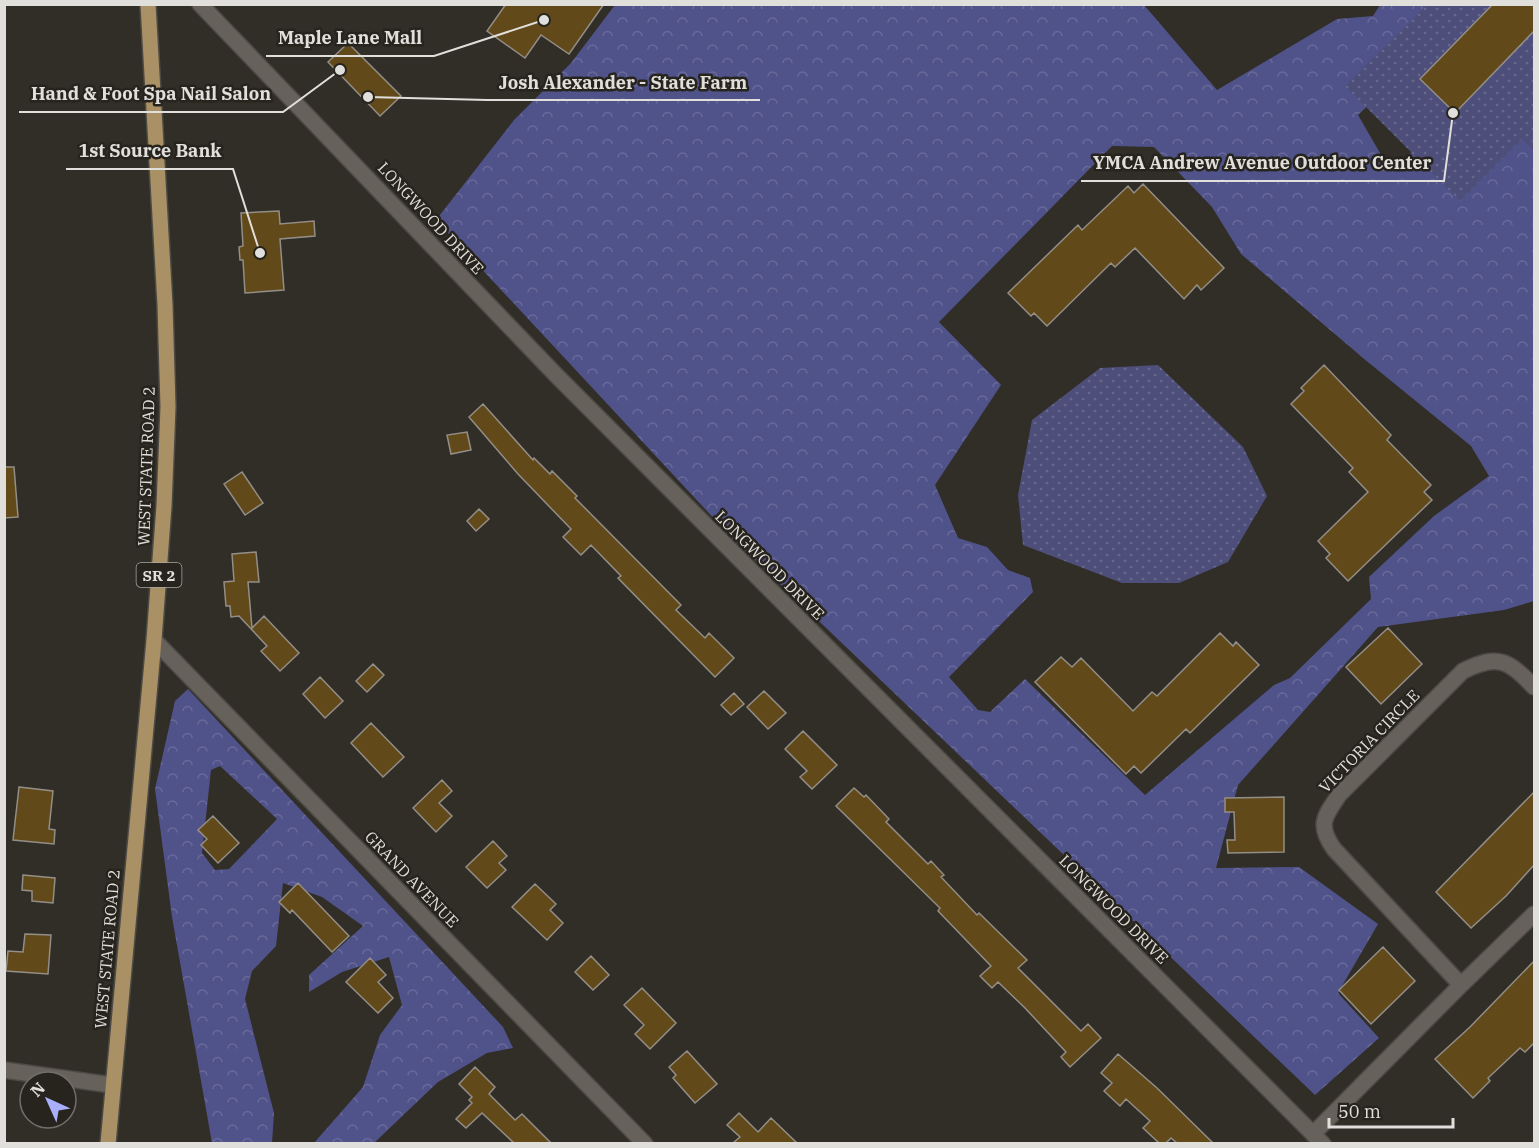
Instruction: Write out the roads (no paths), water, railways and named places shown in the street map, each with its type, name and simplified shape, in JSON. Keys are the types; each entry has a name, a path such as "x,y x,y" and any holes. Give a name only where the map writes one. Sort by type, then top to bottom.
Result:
{"main road":[{"name":"WEST STATE ROAD 2","path":"108,1143 154,640 164,506 168,407 165,305 148,4"}],"street":[{"name":"LONGWOOD DRIVE","path":"200,4 556,375 1318,1139"},
{"name":"GRAND AVENUE","path":"154,640 645,1143"},
{"name":"VICTORIA CIRCLE","path":"1461,985 1334,849 1326,837 1324,817 1339,795 1463,671 1480,662 1496,660 1518,670 1534,687"},
{"path":"1318,1139 1461,985 1534,914"},
{"path":"4,1070 112,1085"}],"place":[{"name":"Maple Lane Mall","path":"544,20"},
{"name":"Hand & Foot Spa Nail Salon","path":"340,70"},
{"name":"Josh Alexander - State Farm","path":"368,97"},
{"name":"YMCA Andrew Avenue Outdoor Center","path":"1453,113"},
{"name":"1st Source Bank","path":"260,253"}]}
